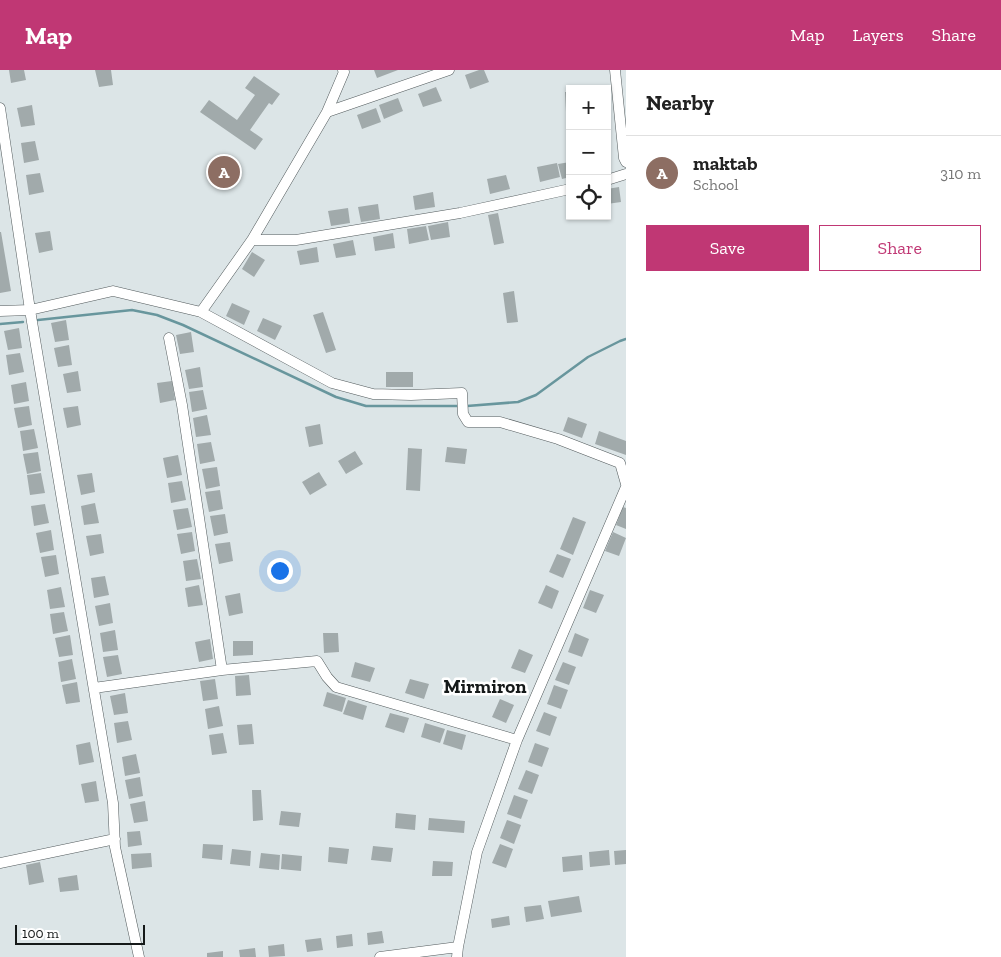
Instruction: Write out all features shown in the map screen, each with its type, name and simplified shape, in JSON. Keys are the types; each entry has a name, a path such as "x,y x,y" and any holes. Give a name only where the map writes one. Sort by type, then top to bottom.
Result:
{"street":[{"path":"201,312 252,240 327,112 344,72 343,70"},
{"path":"327,112 449,70"},
{"path":"615,70 623,116 624,158 626,162"},
{"path":"0,108 30,310 114,803 115,847 139,957"},
{"path":"611,179 626,174"},
{"path":"252,240 296,240 460,213 566,190"},
{"path":"0,311 30,310 114,291 201,312 332,383 373,394 462,393 463,414 468,422 500,422 558,438 620,463 626,485 517,740 477,852 457,952 380,957"},
{"path":"168,338 182,405 222,670"},
{"path":"94,688 222,670 317,662 336,688 517,740"},
{"path":"0,863 115,839"}],"building":[{"path":"9,70 24,70 26,80 11,83"},
{"path":"95,70 111,70 113,85 99,87"},
{"path":"374,70 398,70 377,78"},
{"path":"484,70 489,82 470,89 465,75"},
{"path":"254,76 280,94 272,105 269,103 250,130 263,139 255,150 200,112 209,100 237,120 255,95 245,88"},
{"path":"436,87 442,101 423,107 418,94"},
{"path":"398,98 403,111 384,119 379,105"},
{"path":"32,105 35,125 21,127 17,108"},
{"path":"376,108 381,122 362,129 357,115"},
{"path":"35,141 39,160 24,163 21,143"},
{"path":"557,163 560,177 540,182 537,167"},
{"path":"566,163 566,178 562,179 558,164"},
{"path":"40,173 44,192 29,195 26,175"},
{"path":"506,175 510,189 490,194 487,179"},
{"path":"619,187 621,202 611,203 611,188"},
{"path":"433,192 435,207 415,210 413,196"},
{"path":"378,204 380,219 361,222 358,207"},
{"path":"348,208 350,223 331,226 328,211"},
{"path":"498,213 504,243 494,245 488,215"},
{"path":"448,222 450,237 431,240 428,226"},
{"path":"426,226 429,240 409,244 407,229"},
{"path":"50,231 53,250 39,253 35,233"},
{"path":"0,232 11,291 0,293"},
{"path":"393,233 395,248 375,251 373,237"},
{"path":"353,240 356,255 336,258 333,244"},
{"path":"317,247 319,262 300,265 297,251"},
{"path":"252,252 265,260 254,277 242,269"},
{"path":"514,291 518,322 507,323 503,293"},
{"path":"232,303 250,311 244,325 226,316"},
{"path":"323,312 336,350 326,353 313,315"},
{"path":"263,318 282,326 275,340 257,331"},
{"path":"66,320 69,340 55,342 51,323"},
{"path":"19,328 22,348 8,350 4,331"},
{"path":"191,332 194,352 180,354 176,335"},
{"path":"69,345 72,365 58,367 54,348"},
{"path":"20,353 24,372 9,375 6,355"},
{"path":"200,367 203,387 189,389 185,370"},
{"path":"78,371 81,391 67,393 63,374"},
{"path":"386,372 413,372 413,387 386,387"},
{"path":"172,381 175,400 160,403 157,383"},
{"path":"26,382 29,401 14,404 11,385"},
{"path":"203,390 207,409 192,412 189,392"},
{"path":"29,406 32,425 18,428 14,408"},
{"path":"78,406 81,425 67,428 63,408"},
{"path":"207,415 211,435 196,437 193,418"},
{"path":"568,417 587,424 582,438 563,431"},
{"path":"320,424 323,444 309,447 305,427"},
{"path":"34,429 38,448 23,451 20,431"},
{"path":"599,431 626,441 626,455 595,444"},
{"path":"211,442 215,461 200,464 197,444"},
{"path":"447,447 467,449 465,464 445,462"},
{"path":"408,448 422,449 420,491 406,490"},
{"path":"355,451 363,464 346,474 338,461"},
{"path":"38,452 41,471 27,474 23,454"},
{"path":"178,455 182,475 167,478 163,458"},
{"path":"217,467 220,486 206,489 202,469"},
{"path":"319,472 327,485 310,495 302,482"},
{"path":"41,473 45,493 30,495 27,475"},
{"path":"92,473 95,492 81,495 77,475"},
{"path":"182,481 186,500 171,503 168,483"},
{"path":"220,490 223,509 209,512 205,492"},
{"path":"95,503 99,523 84,525 81,506"},
{"path":"45,504 49,523 34,526 31,506"},
{"path":"623,507 626,508 626,529 616,525"},
{"path":"188,508 192,527 177,530 173,510"},
{"path":"225,514 228,533 214,536 210,516"},
{"path":"573,517 586,522 573,555 560,549"},
{"path":"51,530 54,550 40,553 36,533"},
{"path":"192,532 195,551 181,554 177,534"},
{"path":"613,532 626,538 619,556 605,551"},
{"path":"101,534 104,553 90,556 86,536"},
{"path":"230,542 233,561 219,564 215,544"},
{"path":"557,554 571,559 563,578 549,572"},
{"path":"56,555 59,574 45,577 41,557"},
{"path":"197,559 201,579 186,581 183,561"},
{"path":"105,576 109,595 94,598 91,578"},
{"path":"199,585 203,605 188,607 185,588"},
{"path":"546,585 559,591 552,609 538,603"},
{"path":"61,587 65,607 50,609 47,590"},
{"path":"590,590 604,595 596,613 583,608"},
{"path":"240,593 243,613 229,616 225,596"},
{"path":"110,603 113,623 99,626 95,606"},
{"path":"64,612 68,631 53,634 50,614"},
{"path":"115,630 118,650 103,652 100,633"},
{"path":"323,633 338,633 339,652 324,653"},
{"path":"575,633 589,639 582,657 568,652"},
{"path":"70,635 73,655 59,657 55,638"},
{"path":"210,639 213,659 199,662 195,642"},
{"path":"233,641 253,641 253,655 233,656"},
{"path":"519,649 533,655 525,673 511,668"},
{"path":"118,655 122,674 107,677 103,657"},
{"path":"72,659 76,679 61,682 58,662"},
{"path":"355,662 375,668 370,682 351,677"},
{"path":"563,662 576,667 569,685 555,680"},
{"path":"249,675 251,695 236,696 235,676"},
{"path":"215,679 218,699 203,701 200,681"},
{"path":"410,679 429,684 424,699 405,693"},
{"path":"77,682 80,702 66,704 62,685"},
{"path":"554,685 568,690 561,709 547,704"},
{"path":"327,692 346,698 342,712 323,706"},
{"path":"125,693 128,713 114,715 110,696"},
{"path":"500,699 514,705 506,723 492,717"},
{"path":"348,700 367,706 363,720 343,714"},
{"path":"219,706 223,726 208,729 205,709"},
{"path":"544,712 557,717 550,736 536,731"},
{"path":"390,713 409,718 404,733 385,727"},
{"path":"128,721 132,740 117,743 114,723"},
{"path":"425,723 445,729 440,743 421,737"},
{"path":"252,724 254,744 239,745 237,725"},
{"path":"447,730 466,735 462,750 443,744"},
{"path":"223,733 227,753 212,755 209,735"},
{"path":"90,742 94,762 79,765 76,745"},
{"path":"535,743 549,748 542,767 528,762"},
{"path":"136,754 140,773 125,776 122,757"},
{"path":"526,770 539,775 532,794 518,789"},
{"path":"140,777 143,796 129,799 125,780"},
{"path":"96,781 99,801 85,803 81,784"},
{"path":"252,790 261,790 263,820 253,821"},
{"path":"514,795 528,800 521,819 507,814"},
{"path":"145,801 148,821 134,823 130,804"},
{"path":"281,811 301,813 299,827 279,825"},
{"path":"396,813 416,815 415,830 395,828"},
{"path":"429,818 465,821 464,833 428,830"},
{"path":"507,820 521,825 514,844 500,838"},
{"path":"140,831 142,845 128,847 127,832"},
{"path":"203,844 223,845 222,860 202,858"},
{"path":"500,844 513,849 506,868 492,863"},
{"path":"373,846 393,848 391,862 371,860"},
{"path":"329,847 349,849 347,864 328,862"},
{"path":"232,849 251,851 250,866 230,864"},
{"path":"609,850 610,865 590,867 589,852"},
{"path":"626,850 626,864 615,865 614,851"},
{"path":"151,853 152,867 132,869 131,854"},
{"path":"261,853 280,855 279,870 259,868"},
{"path":"282,854 302,856 301,871 281,869"},
{"path":"582,855 583,870 563,872 562,857"},
{"path":"433,861 453,862 452,876 432,876"},
{"path":"40,862 44,882 29,885 26,865"},
{"path":"77,875 79,890 60,892 58,878"},
{"path":"579,896 582,912 551,917 548,901"},
{"path":"541,905 544,919 526,922 524,907"},
{"path":"509,916 510,925 492,928 491,919"},
{"path":"382,931 384,943 368,945 367,933"},
{"path":"352,934 353,946 337,948 336,936"},
{"path":"321,938 323,950 307,952 305,940"},
{"path":"284,944 285,956 269,957 268,946"},
{"path":"255,948 256,957 240,957 239,950"},
{"path":"223,951 223,957 207,957 207,953"}],"waterway":[{"path":"38,320 132,310 157,315 183,325 336,397 366,406 458,406"},
{"path":"0,324 23,322"},
{"path":"467,406 518,402 536,395 588,357 626,339"}],"place":[{"name":"maktab","path":"224,172"}],"district":[{"name":"Mirmiron","path":"485,686"}]}
